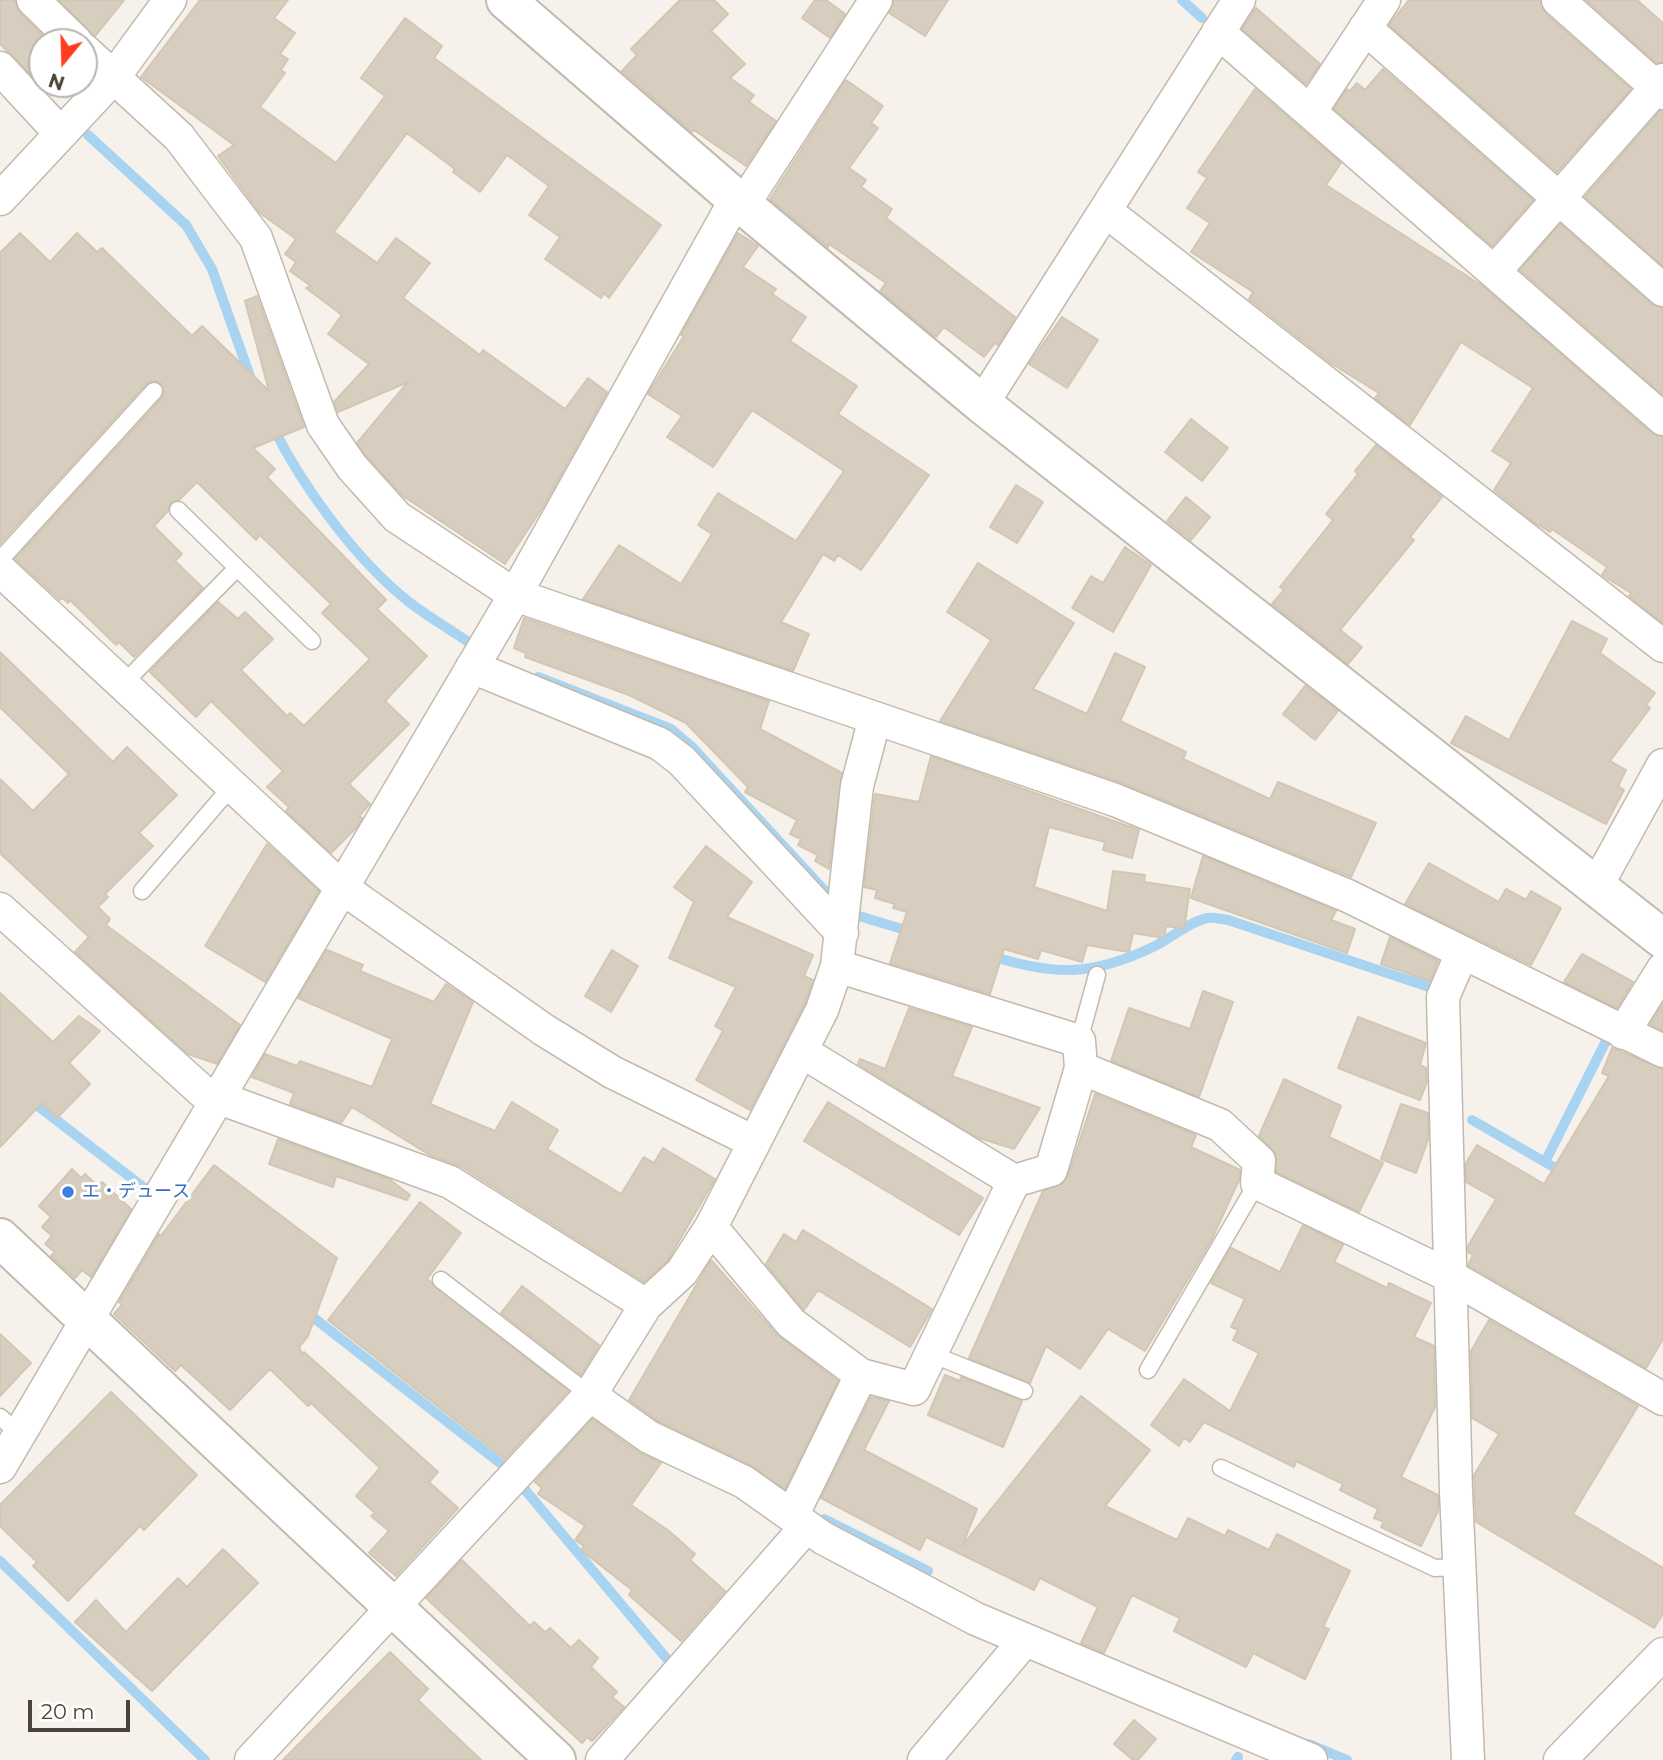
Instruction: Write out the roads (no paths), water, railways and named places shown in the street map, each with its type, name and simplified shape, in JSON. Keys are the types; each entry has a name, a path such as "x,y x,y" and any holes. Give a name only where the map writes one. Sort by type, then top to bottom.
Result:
{"street":[{"path":"33,0 62,28"},
{"path":"0,199 113,78 170,0"},
{"path":"506,0 739,202 982,404 1663,939"},
{"path":"0,1468 10,1425 88,1321 515,595 739,202 876,0"},
{"path":"982,404 1107,212 1239,0"},
{"path":"1310,112 1384,0"},
{"path":"1494,272 1661,87 1558,0"},
{"path":"1365,28 1663,290"},
{"path":"1218,32 1663,419"},
{"path":"98,64 179,137 256,237 323,425 352,467 397,517 515,595 1115,800 1348,896 1663,1051"},
{"path":"0,68 61,134"},
{"path":"1107,212 1663,646"},
{"path":"0,570 341,887 544,1030 589,1058 752,1142"},
{"path":"472,667 660,744 682,761 842,933"},
{"path":"251,1760 590,1395 646,1305 682,1272 711,1227 752,1142 822,1010 837,966 857,786 875,719"},
{"path":"1596,887 1663,765"},
{"path":"0,909 203,1092 450,1182 646,1305"},
{"path":"1462,954 1443,997 1459,1567 1468,1760"},
{"path":"837,966 1080,1055 1220,1125 1259,1161 1257,1183 1450,1276 1663,1399"},
{"path":"1623,1033 1663,969"},
{"path":"801,1051 1014,1181"},
{"path":"711,1227 791,1323 860,1375 914,1389 1014,1181 1051,1170 1080,1055"},
{"path":"0,1238 556,1760"},
{"path":"602,1760 799,1521 860,1375"},
{"path":"590,1395 649,1437 744,1482 799,1521 976,1619 1311,1760"},
{"path":"923,1760 1025,1640"},
{"path":"1560,1760 1663,1654"}],"lane":[{"path":"0,560 154,391"},
{"path":"178,510 312,641"},
{"path":"123,684 237,568"},
{"path":"142,891 232,786"},
{"path":"1080,1055 1097,975"},
{"path":"1148,1370 1257,1183"},
{"path":"441,1280 590,1395"},
{"path":"931,1354 1024,1391"},
{"path":"1220,1468 1435,1568 1459,1567"}],"waterway":[{"path":"1182,0 1202,18"},
{"path":"88,135 186,225 212,269 252,382"},
{"path":"272,425 314,496 369,565 409,602 467,641"},
{"path":"538,677 671,729 692,747 836,903"},
{"path":"859,916 912,932"},
{"path":"988,955 1053,970 1091,968 1132,956 1194,923 1215,918 1429,987"},
{"path":"1545,1162 1607,1039"},
{"path":"29,1099 152,1194"},
{"path":"1472,1120 1564,1173"},
{"path":"305,1311 504,1466"},
{"path":"521,1485 667,1659"},
{"path":"824,1519 928,1571"},
{"path":"0,1561 205,1760"},
{"path":"1309,1744 1347,1760"}],"place":[{"name":"エ・デュース","path":"68,1192"}]}
